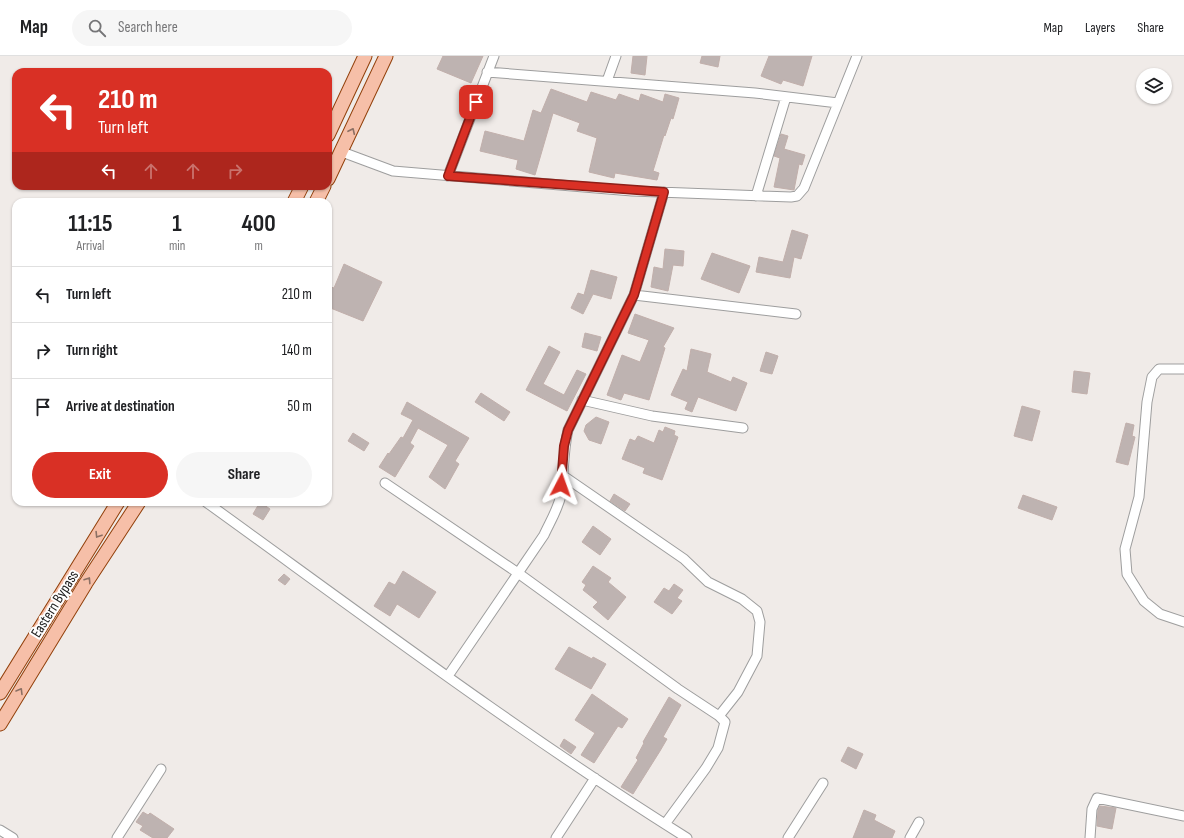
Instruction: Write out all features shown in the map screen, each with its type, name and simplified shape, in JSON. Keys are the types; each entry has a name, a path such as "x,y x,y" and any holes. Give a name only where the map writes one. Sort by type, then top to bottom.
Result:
{"main road":[{"path":"332,126 365,56"},
{"path":"332,171 386,56"},
{"name":"Eastern Bypass","path":"0,693 116,506"},
{"name":"Eastern Bypass","path":"0,724 86,583 136,506"}],"street":[{"path":"448,176 494,56"},
{"path":"607,81 616,56"},
{"path":"342,152 393,171 664,192 791,197 801,193 857,56"},
{"path":"487,72 607,81 838,103"},
{"path":"756,196 786,97"},
{"path":"448,676 544,535 554,515 561,495 564,446 568,430 634,295 664,192"},
{"path":"634,295 796,314"},
{"path":"1184,369 1159,369 1152,378 1147,402 1139,497 1125,549 1127,574 1144,601 1160,614 1184,622"},
{"path":"582,400 652,416 743,428"},
{"path":"562,475 684,559 708,582 742,599 757,611 760,622 757,656 738,692 719,716"},
{"path":"385,483 518,573 678,689 719,716 724,722 718,748 706,768 665,824"},
{"path":"212,506 448,676 595,778 687,838"},
{"path":"117,838 161,769"},
{"path":"556,838 595,778"},
{"path":"788,838 823,783"},
{"path":"1090,838 1092,809 1097,798 1184,816"},
{"path":"910,838 919,822"},
{"path":"0,830 13,838"}],"building":[{"path":"443,56 483,56 471,83 437,69"},
{"path":"633,56 647,56 645,75 631,73"},
{"path":"702,56 720,56 718,67 700,63"},
{"path":"769,56 812,56 803,86 783,80 781,84 761,76"},
{"path":"551,89 587,102 591,92 616,100 619,94 639,101 641,94 663,102 665,94 679,98 673,119 671,118 665,136 664,135 653,171 659,173 657,180 615,173 614,178 589,172 597,138 577,131 580,123 553,113 535,175 516,169 518,160 480,151 485,131 524,141 533,110 541,113"},
{"path":"781,134 788,136 784,149 805,155 802,165 799,164 794,190 774,187 780,158 774,156"},
{"path":"792,230 808,235 801,259 794,257 790,278 756,272 759,257 783,262"},
{"path":"665,249 684,251 683,266 673,265 668,291 651,287 654,267 663,269"},
{"path":"712,253 750,266 739,293 701,279"},
{"path":"344,264 382,282 363,321 332,309 332,287 334,288"},
{"path":"591,270 617,277 611,299 593,294 583,314 571,308 578,293 584,295"},
{"path":"635,314 674,328 663,347 665,348 649,400 624,393 621,400 607,395 622,355 640,362 649,340 628,333"},
{"path":"585,333 601,337 597,351 582,347"},
{"path":"549,346 560,352 543,384 564,395 577,370 586,374 567,411 526,390"},
{"path":"691,349 711,354 707,372 731,382 733,377 747,383 736,411 698,397 692,412 685,409 688,402 671,395 683,369 687,371"},
{"path":"766,352 778,356 772,374 760,371"},
{"path":"1074,371 1090,373 1087,394 1072,392"},
{"path":"481,393 510,412 504,421 475,402"},
{"path":"407,402 469,438 455,461 459,464 445,489 429,477 448,445 418,428 410,443 414,446 395,477 379,467 401,437 403,438 413,420 401,414"},
{"path":"1022,406 1040,411 1032,441 1014,436"},
{"path":"596,417 609,422 601,444 589,440 584,431 586,425"},
{"path":"1126,423 1134,425 1132,436 1135,437 1128,465 1116,462"},
{"path":"665,427 675,431 674,435 678,437 662,480 643,473 645,468 622,459 630,439 635,441 638,436 654,443 659,430 663,432"},
{"path":"353,433 369,443 364,451 348,441"},
{"path":"614,494 630,504 625,511 610,501"},
{"path":"1023,495 1057,507 1052,520 1018,508"},
{"path":"258,506 266,506 270,509 263,520 253,514"},
{"path":"593,526 611,539 600,555 582,542"},
{"path":"593,566 611,578 608,582 626,597 608,620 593,607 598,602 583,590 586,585 582,582"},
{"path":"403,571 436,592 419,618 397,604 390,616 374,606 389,582 395,585"},
{"path":"284,574 290,579 285,585 278,580"},
{"path":"674,584 683,590 677,598 682,601 672,614 654,602 664,588 669,591"},
{"path":"569,647 592,659 593,657 606,664 591,689 555,669"},
{"path":"592,694 628,719 622,728 618,726 594,763 581,755 595,733 575,720"},
{"path":"669,697 681,705 663,737 667,739 633,794 621,787 638,760 636,758 644,743 643,742"},
{"path":"564,739 576,747 571,754 560,746"},
{"path":"848,747 863,754 856,769 841,761"},
{"path":"1100,806 1116,808 1112,829 1097,826 1098,810"},
{"path":"864,810 876,815 874,820 895,831 892,838 853,838"},
{"path":"143,812 148,815 150,813 174,829 167,838 153,838 140,830 143,826 136,822"}],"route":[{"path":"476,102 448,176 632,191 664,192 634,295 568,430 564,446 561,485"}]}
